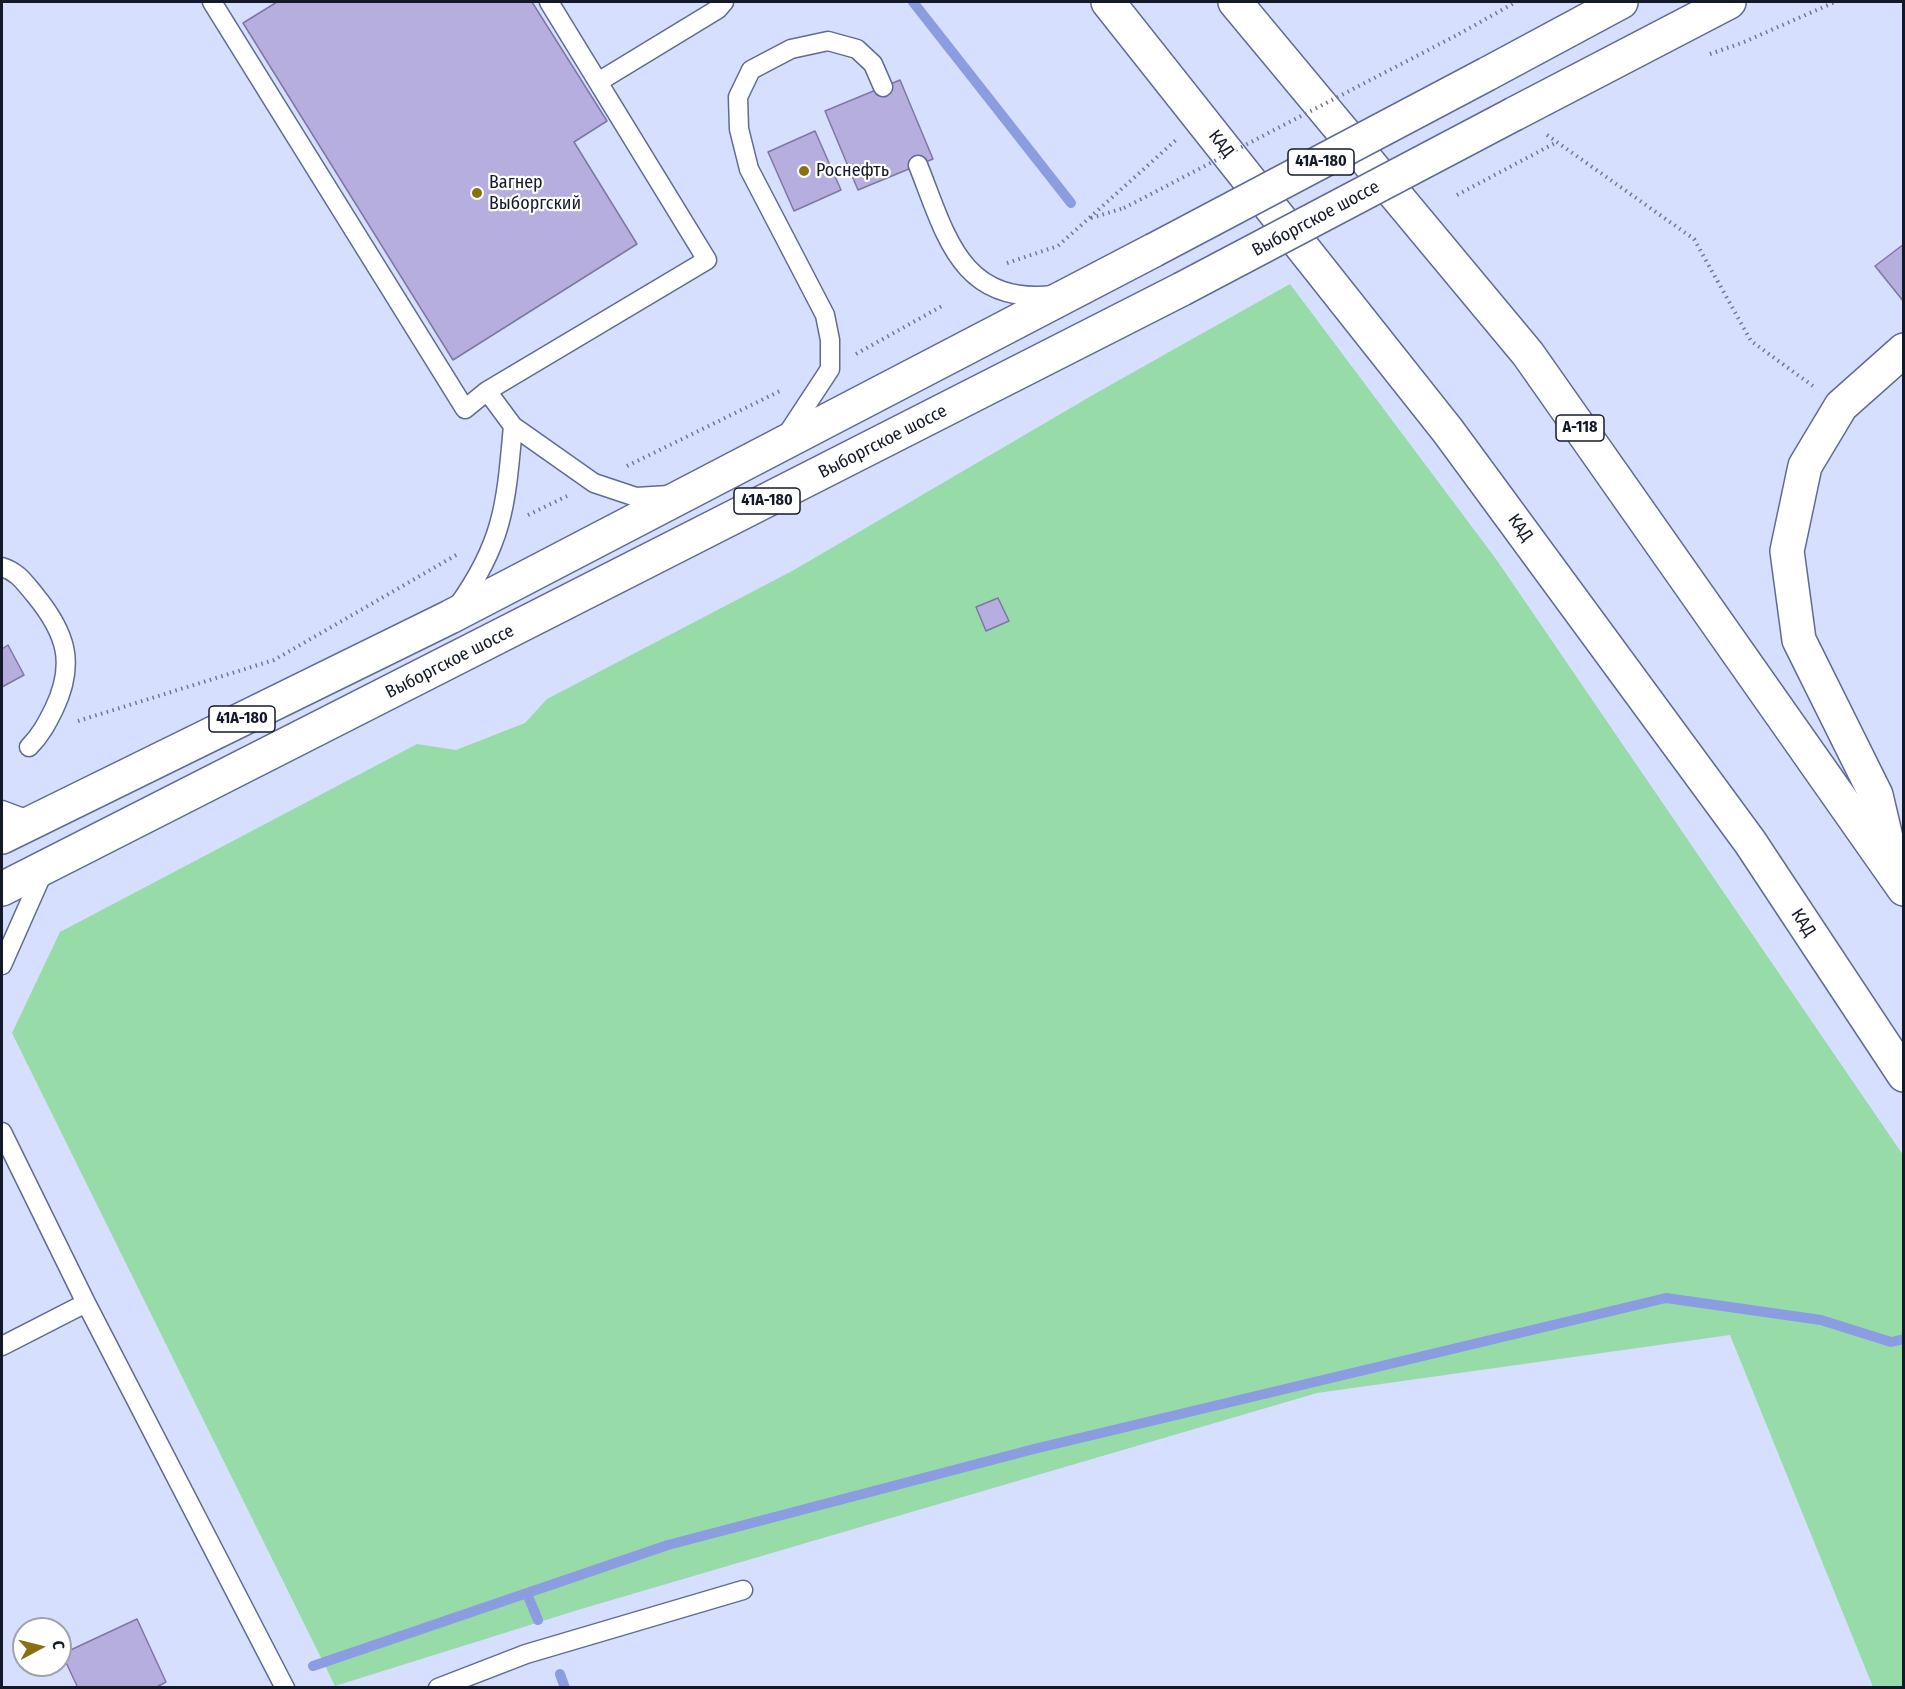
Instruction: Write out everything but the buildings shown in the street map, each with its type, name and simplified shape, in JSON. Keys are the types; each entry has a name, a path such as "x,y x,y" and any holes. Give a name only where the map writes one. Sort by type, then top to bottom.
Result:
{"main road":[{"name":"КАД","path":"1108,2 1448,431 1750,842 1904,1075"},
{"name":"А-118","path":"1235,2 1528,354 1900,883"},
{"name":"Выборгское шоссе","path":"2,889 1182,290 1526,122 1729,2"},
{"name":"41А-180","path":"2,837 450,617 1487,74 1609,4"},
{"path":"1900,356 1841,406 1805,466 1787,551 1799,640 1876,795 1900,883"}],"lane":[{"path":"212,2 465,409 488,391 707,260 549,2"},
{"path":"598,82 718,9 724,2"},
{"path":"782,442 830,369 830,340 825,315 749,169 739,129 738,97 751,70 791,49 828,41 857,49 873,64 883,87"},
{"path":"918,165 951,249 968,271 987,286 1008,294 1037,297 1069,293"},
{"path":"488,391 513,426 594,483 636,497 684,495"},
{"path":"450,617 478,578 500,529 513,426"},
{"path":"2,567 16,571 52,616 68,660 64,689 40,736 29,747"},
{"path":"2,810 34,822"},
{"path":"2,965 45,867"},
{"path":"2,1132 86,1303 285,1688"},
{"path":"2,1346 86,1303"},
{"path":"438,1688 526,1654 743,1590"}],"path":[{"path":"1087,220 1124,208 1459,34 1516,2"},
{"path":"1526,122 1694,239 1751,340 1841,406"},
{"path":"968,271 1006,263 1058,246 1176,139"},
{"path":"1457,195 1557,142"}],"green space":[{"path":"1290,284 1496,559 1903,1155 1903,1687 1873,1687 1730,1335 1317,1393 581,1609 335,1686 12,1033 60,932 417,744 456,750 525,723 547,699 794,570 1098,392"}],"waterway":[{"path":"913,2 1071,203"},
{"path":"313,1666 668,1545 1034,1449 1666,1298 1821,1320 1891,1342 1904,1339"},
{"path":"527,1594 538,1620"},
{"path":"560,1674 565,1688"}],"place":[{"name":"Роснефть","path":"804,171"},
{"name":"Вагнер Выборгский","path":"477,193"}]}
